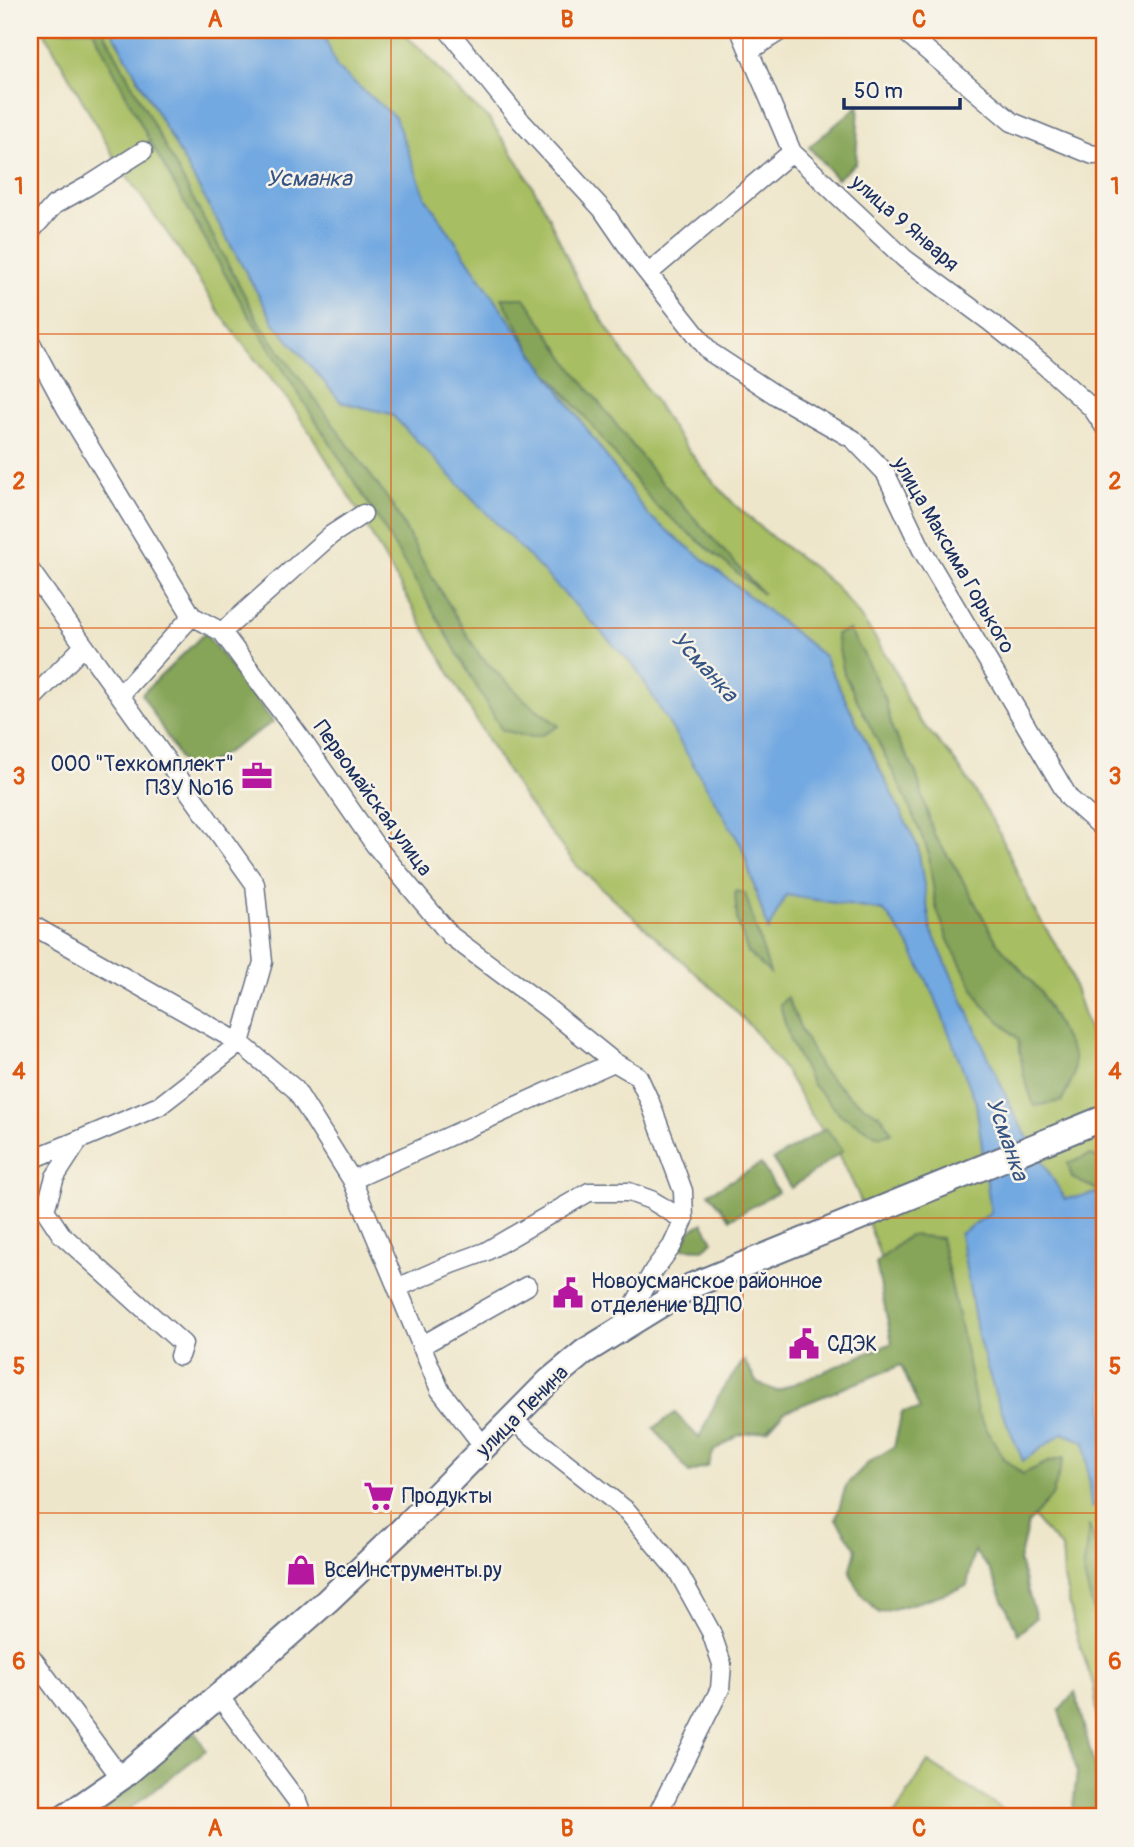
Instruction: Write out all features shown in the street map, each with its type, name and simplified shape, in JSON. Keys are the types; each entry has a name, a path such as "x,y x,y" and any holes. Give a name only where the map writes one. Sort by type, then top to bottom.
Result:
{"main road":[{"name":"улица Ленина","path":"65,1817 121,1778 219,1696 351,1579 485,1448 549,1381 575,1359 621,1328 691,1286 1104,1118"}],"street":[{"name":"улица Максима Горького","path":"448,30 521,121 602,209 635,257 710,352 777,396 853,439 885,472 922,550 1069,798 1104,829"},
{"name":"улица 9 Января","path":"740,30 792,152 905,259 1043,364 1091,408 1104,426"},
{"path":"749,51 782,30"},
{"path":"903,30 1012,122 1093,155 1104,154"},
{"path":"30,232 54,205 143,151"},
{"path":"649,273 792,152"},
{"path":"30,341 65,408 192,616 120,695"},
{"path":"222,632 331,535 363,514"},
{"path":"30,570 255,884 263,962 240,1043 159,1105 30,1160"},
{"name":"Первомайская улица","path":"192,616 222,632 375,845 451,936 614,1062 638,1076 683,1191 684,1220"},
{"path":"30,701 84,646"},
{"path":"30,924 240,1043 295,1088 352,1180 440,1390 485,1448"},
{"path":"352,1180 614,1062"},
{"path":"79,1140 55,1177 45,1210 61,1234 183,1343 180,1356"},
{"path":"397,1288 485,1252 589,1192 629,1192 651,1200 684,1220 672,1246 654,1269 621,1328"},
{"path":"30,1195 46,1204"},
{"path":"421,1346 527,1286"},
{"path":"511,1419 627,1511 678,1572 711,1632 722,1664 720,1689 656,1817"},
{"path":"30,1655 121,1778"},
{"path":"219,1696 297,1801 303,1817"}],"green space":[{"path":"43,30 399,30 489,119 542,203 581,287 674,431 710,478 735,505 835,586 853,607 896,672 907,700 919,720 966,777 998,830 1033,908 1065,959 1104,1074 1104,1817 1101,1817 1101,1748 1094,1687 1076,1634 1064,1578 1062,1548 1043,1529 1014,1490 897,1304 858,1194 834,1143 815,1121 786,1072 752,1028 722,997 576,865 526,801 491,746 354,504 311,434 289,401 221,315 180,251 118,164"},
{"path":"93,30 103,30 260,324 393,506 480,656 526,701 559,726 530,737 501,729 378,519 243,306 147,136"},
{"path":"859,105 856,163 837,179 809,147"},
{"path":"502,298 525,298 572,368 658,478 763,594 655,505 536,359"},
{"path":"849,630 885,699 893,731 916,773 934,835 998,944 1040,991 1074,1056 1074,1075 1062,1101 1034,1106 1024,1076 1018,1039 982,1004 949,942 936,907 928,851 903,792 844,674 836,634"},
{"path":"205,633 273,722 190,776 142,694"},
{"path":"735,891 745,893 770,973 748,953 737,920"},
{"path":"787,997 821,1069 849,1096 882,1117 892,1133 878,1136 841,1115 812,1084 790,1041 780,1005"},
{"path":"826,1128 843,1151 791,1188 773,1160"},
{"path":"1090,1155 1104,1160 1104,1193 1072,1178 1068,1163"},
{"path":"761,1164 778,1192 730,1219 709,1193"},
{"path":"703,1223 713,1241 703,1249 681,1248 689,1231"},
{"path":"909,1235 941,1238 977,1412 1004,1459 1023,1474 1064,1458 1052,1496 1028,1523 1019,1561 1036,1618 1018,1634 990,1570 974,1551 967,1586 879,1613 862,1596 850,1573 856,1549 836,1519 846,1485 870,1461 894,1447 902,1412 920,1410 901,1365 784,1412 768,1430 739,1435 714,1451 708,1466 689,1473 654,1428 675,1413 699,1438 720,1393 744,1360 757,1383 777,1391 892,1343 876,1263"},
{"path":"1089,1525 1104,1572 1104,1650 1083,1572"},
{"path":"1075,1692 1104,1796 1104,1817 1072,1817 1077,1771 1059,1711"},
{"path":"194,1731 206,1750 119,1817 88,1817"},
{"path":"928,1762 1015,1817 893,1817"}],"water":[{"name":"Усманка","path":"111,30 322,30 337,68 395,117 426,198 648,515 824,656 918,847 931,930 1016,1118 1065,1199 1097,1193 1104,1200 1104,1500 1091,1508 1085,1442 1063,1433 1023,1461 996,1397 978,1337 960,1234 991,1213 976,1103 935,997 908,943 884,911 786,895 768,930 741,845 636,668 391,414 341,402 274,323"}],"place":[{"name":"ООО \"Техкомплект\" ПЗУ №16","path":"257,776"},
{"name":"Новоусманское районное отделение ВДПО","path":"568,1293"},
{"name":"СДЭК","path":"804,1344"},
{"name":"Продукты","path":"379,1496"},
{"name":"ВсеИнструменты.ру","path":"301,1570"}]}
